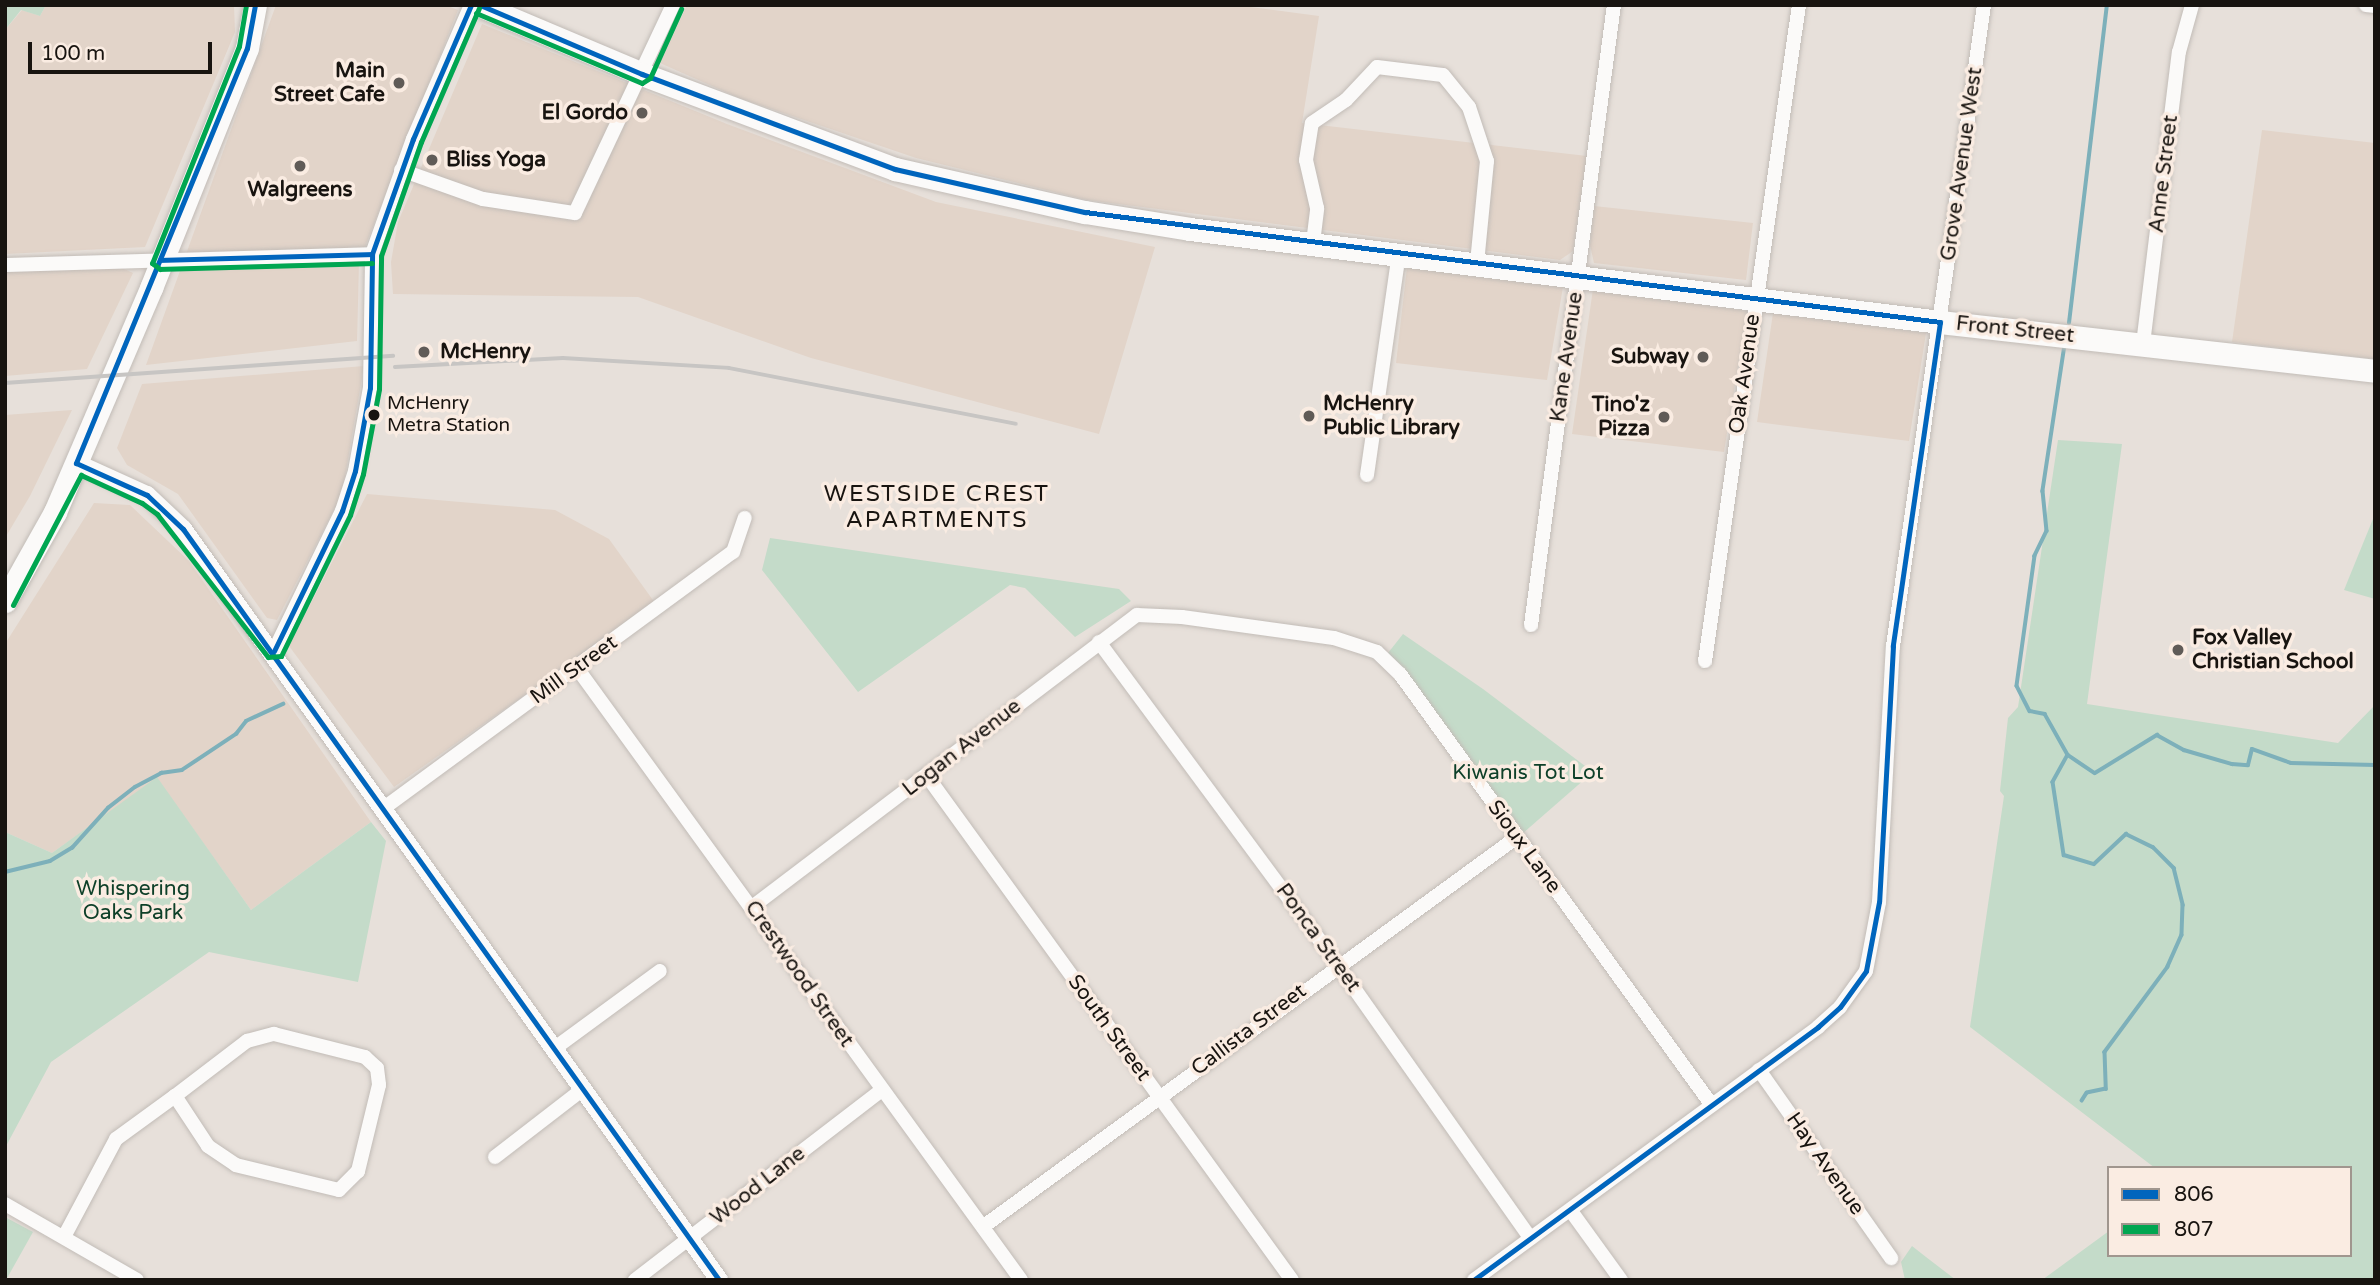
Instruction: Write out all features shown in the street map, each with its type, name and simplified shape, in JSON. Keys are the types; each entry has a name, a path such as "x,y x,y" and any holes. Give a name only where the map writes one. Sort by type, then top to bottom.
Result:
{"main road":[{"path":"253,31 255,5"},
{"path":"5,601 55,512 253,31 269,5"},
{"name":"Front Street","path":"478,5 642,74 895,169 1085,212 1940,322 2375,371"}],"street":[{"path":"274,651 342,511 355,471 370,388 372,254 401,170 471,5"},
{"path":"401,170 483,200 575,213 673,5"},
{"name":"Kane Avenue","path":"1531,625 1614,5"},
{"name":"Oak Avenue","path":"1705,661 1799,5"},
{"name":"Grove Avenue West","path":"1474,1280 1530,1238 1572,1211 1840,1007 1860,980 1872,951 1893,646 1984,5"},
{"name":"Anne Street","path":"2143,344 2179,52 2192,5"},
{"path":"2366,5 2373,6"},
{"path":"1313,243 1317,208 1306,160 1312,123 1346,100 1377,67 1443,75 1469,107 1487,162 1477,263"},
{"path":"5,265 372,254"},
{"path":"1367,475 1399,254"},
{"path":"76,463 146,495 163,508 274,651 719,1280"},
{"name":"Mill Street","path":"384,808 733,552 745,518"},
{"name":"Logan Avenue","path":"752,907 1137,615 1182,617"},
{"name":"Sioux Lane","path":"1182,617 1334,638 1377,652 1400,674 1711,1104"},
{"name":"Ponca Street","path":"1099,642 1337,964 1530,1238"},
{"name":"Crestwood Street","path":"577,668 752,907 880,1091 984,1226 1021,1280"},
{"name":"South Street","path":"927,776 1292,1280"},
{"name":"Callista Street","path":"984,1226 1337,964 1517,837"},
{"path":"555,1048 660,971"},
{"path":"65,1235 116,1139 247,1041 274,1034 365,1057 377,1068 379,1085 358,1171 339,1190 236,1165 208,1146 175,1096"},
{"name":"Hay Avenue","path":"1759,1070 1891,1258"},
{"path":"495,1157 583,1089"},
{"name":"Wood Lane","path":"635,1280 880,1091"},
{"path":"5,1203 65,1235 137,1280"},
{"path":"1572,1211 1621,1280"}],"shaded area":[{"path":"46,5 234,5 235,32 145,247 5,254 5,30 22,10 40,16"},
{"path":"276,5 445,5 458,10 359,262 357,341 146,365"},
{"path":"687,5 1235,5 1319,16 1302,123 1587,156 1573,251 1560,260 1087,200 916,158 739,98 660,63"},
{"path":"482,24 727,124 936,202 1155,247 1099,434 811,358 638,297 393,294 391,262 398,222"},
{"path":"2262,130 2375,143 2375,359 2232,342"},
{"path":"1594,206 1753,223 1746,280 1594,263 1590,245"},
{"path":"120,267 133,273 87,369 5,376 5,272"},
{"path":"1407,267 1563,287 1547,380 1396,363"},
{"path":"1593,289 1747,311 1724,452 1572,434"},
{"path":"1773,313 1926,333 1909,441 1757,422"},
{"path":"364,366 342,494 277,620 267,618 178,494 127,465 117,448 142,384"},
{"path":"72,410 30,496 5,538 5,415"},
{"path":"367,494 555,510 609,539 655,603 394,787 289,646"},
{"path":"94,503 130,505 189,561 371,822 251,910 157,778 52,853 5,832 5,644"}],"green space":[{"path":"5,5 46,5 40,16 21,10 5,30"},
{"path":"2058,440 2122,444 2087,704 2338,743 2375,705 2375,1280 2042,1280 2107,1232 2107,1257 2352,1257 2352,1166 2152,1166 1970,1027 2004,796 2000,791 2008,718 2018,707"},
{"path":"2375,514 2375,599 2344,590"},
{"path":"770,538 1119,589 1131,601 1075,637 1025,588 1010,585 858,692 762,570"},
{"name":"Kiwanis Tot Lot","path":"1403,634 1483,689 1593,772 1522,834 1388,653"},
{"name":"Whispering Oaks Park","path":"157,777 251,910 371,822 386,841 358,982 209,952 51,1062 5,1148 5,832 52,853"},
{"path":"5,1217 33,1232 6,1280 5,1280"},
{"path":"1912,1246 1956,1280 1905,1280 1901,1262"}],"waterway":[{"path":"2069,323 2107,5"},
{"path":"2065,345 2043,491 2047,531 2035,556 2017,686 2030,711 2045,714 2068,755 2053,782 2064,855 2094,864 2126,834 2153,847 2174,868 2183,905 2182,935 2168,967 2105,1052 2106,1089 2087,1093 2082,1101"},
{"path":"5,872 50,861 72,848 108,808 135,787 161,773 182,770 236,734 246,721 283,704"},
{"path":"2068,755 2095,773 2157,735 2184,750 2232,764 2248,765 2252,749 2291,763 2375,765"}],"railway":[{"path":"5,383 393,356"},
{"path":"395,367 563,358 729,368 1016,424"}],"transit line":[{"name":"807","path":"246,5 239,46 152,263 160,269 372,263"},
{"name":"806","path":"255,5 247,48 76,463 147,495 183,529 719,1280"},
{"name":"806","path":"274,651 342,511 355,471 370,388 372,254 413,139 471,5"},
{"name":"806","path":"480,5 642,74 895,169 1085,212 1940,322 1893,646 1879,902 1866,971 1840,1007 1818,1027 1474,1280"},
{"name":"807","path":"13,605 81,475 142,503 157,514 268,657 281,656 350,515 363,474 379,389 381,256 421,142 479,8"},
{"name":"807","path":"476,13 642,83 650,78 681,9"},
{"name":"806","path":"160,260 372,254"}],"place":[{"name":"Main Street Cafe","path":"399,83"},
{"name":"El Gordo","path":"642,113"},
{"name":"Bliss Yoga","path":"432,160"},
{"name":"Walgreens","path":"300,166"},
{"name":"McHenry","path":"424,352"},
{"name":"Subway","path":"1703,357"},
{"name":"McHenry Metra Station","path":"374,415"},
{"name":"McHenry Public Library","path":"1309,416"},
{"name":"Tino'z Pizza","path":"1664,417"},
{"name":"Fox Valley Christian School","path":"2178,650"}],"district":[{"name":"WESTSIDE CREST APARTMENTS","path":"937,507"}]}
